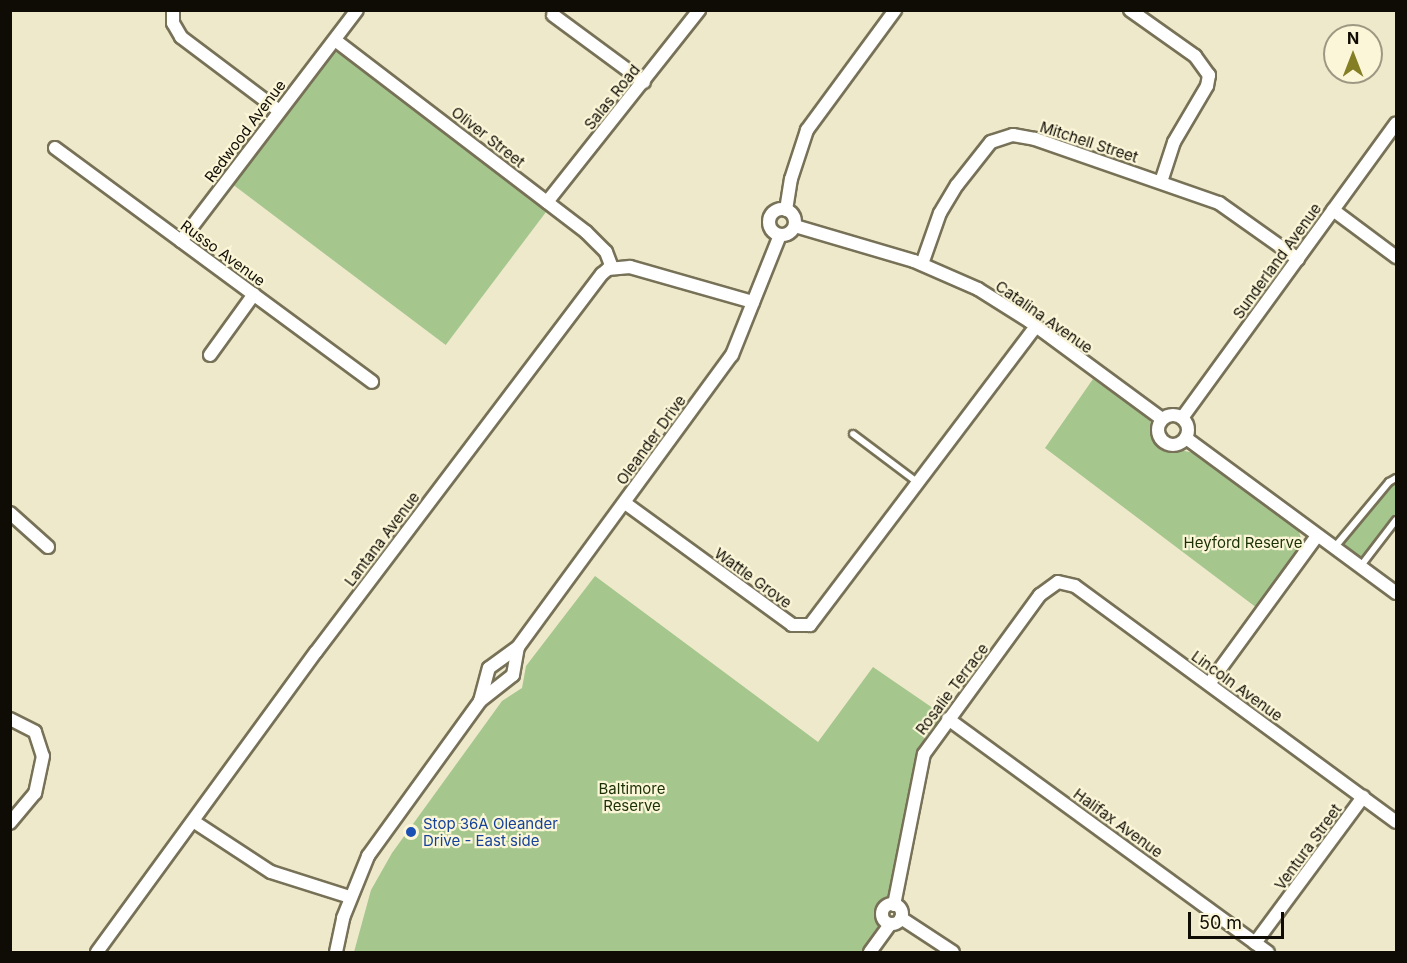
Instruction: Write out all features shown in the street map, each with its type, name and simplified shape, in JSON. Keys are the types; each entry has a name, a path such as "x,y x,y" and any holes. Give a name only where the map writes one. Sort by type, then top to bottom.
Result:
{"street":[{"path":"173,10 173,23 181,37 278,110"},
{"name":"Redwood Avenue","path":"181,241 278,110 357,10"},
{"name":"Salas Road","path":"547,202 699,10"},
{"path":"786,210 790,179 807,130 895,10"},
{"path":"1130,10 1195,56 1209,75 1207,86 1174,142 1161,182"},
{"path":"553,15 644,82"},
{"name":"Oliver Street","path":"335,40 598,242 612,268"},
{"name":"Sunderland Avenue","path":"1182,418 1396,123"},
{"name":"Mitchell Street","path":"922,264 940,213 952,192 985,148 999,138 1035,139 1219,203 1298,259"},
{"name":"Russo Avenue","path":"55,148 372,382"},
{"path":"786,210 793,215 795,226 789,234 780,235 771,230 769,220 774,211 786,210"},
{"path":"1333,210 1396,257"},
{"name":"Catalina Avenue","path":"795,226 922,264 978,289 1036,326 1162,420"},
{"name":"Oleander Drive","path":"480,701 489,668 518,647 732,355 780,235"},
{"path":"612,268 643,270 753,302"},
{"name":"Lantana Avenue","path":"97,952 575,308 602,274 612,268"},
{"path":"210,355 254,294"},
{"name":"Wattle Grove","path":"625,503 784,620 803,627 816,620 1036,326"},
{"path":"1173,415 1182,418 1187,425 1186,438 1173,445 1162,441 1158,430 1162,420 1173,415"},
{"path":"1186,438 1396,593"},
{"path":"10,513 48,547"},
{"path":"1209,684 1317,536"},
{"name":"Lincoln Avenue","path":"1058,582 1076,586 1396,822"},
{"name":"Rosalie Terrace","path":"894,905 924,754 1040,595 1058,582"},
{"name":"Oleander Drive","path":"336,952 350,897 385,828 480,701 513,675 518,647"},
{"path":"10,719 35,732 43,756 35,794 10,823"},
{"name":"Halifax Avenue","path":"948,719 1268,952"},
{"name":"Ventura Street","path":"1255,943 1363,797"},
{"path":"193,821 271,872 350,897"},
{"path":"890,924 883,920 882,912 894,905 900,909 901,918"},
{"path":"870,952 890,924 901,918"},
{"path":"901,918 953,952"}],"lane":[{"path":"853,434 917,483"},
{"path":"1334,548 1389,482 1396,478"},
{"path":"1360,567 1396,520"}],"green space":[{"path":"335,40 552,204 446,345 228,181"},
{"name":"Heyford Reserve","path":"1093,379 1149,419 1163,447 1195,453 1298,529 1303,544 1257,608 1045,448"},
{"path":"1396,478 1396,520 1360,567 1334,548 1389,482"},
{"name":"Baltimore Reserve","path":"595,576 818,742 873,667 943,715 915,765 889,896 879,912 879,929 862,952 354,952 371,890 392,853 502,701 522,688 526,666"}],"place":[{"name":"Stop 36A Oleander Drive - East side","path":"411,832"}]}
